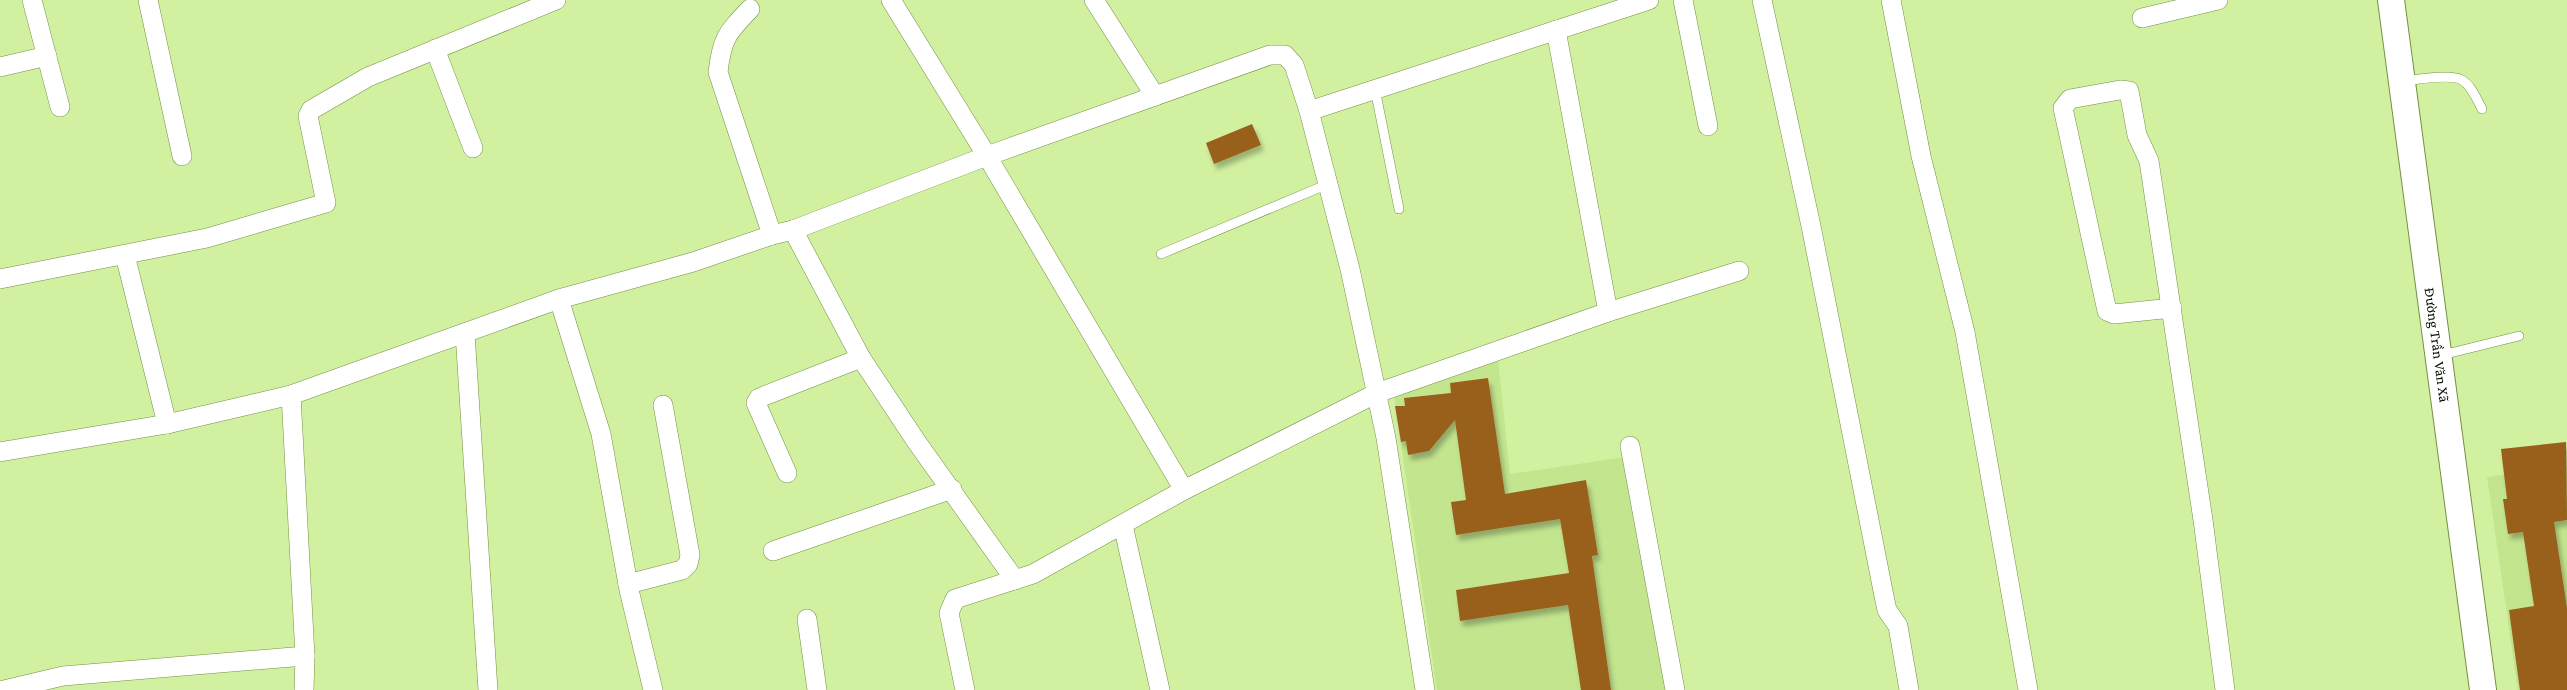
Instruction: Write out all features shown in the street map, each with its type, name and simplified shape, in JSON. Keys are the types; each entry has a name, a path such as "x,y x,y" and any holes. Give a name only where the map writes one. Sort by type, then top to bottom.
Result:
{"street":[{"path":"32,0 60,107"},
{"path":"148,0 182,156"},
{"path":"0,279 207,238 326,203 308,116 311,110 368,76 556,0"},
{"path":"891,0 987,156 1184,490"},
{"path":"1094,0 1156,96"},
{"path":"1309,111 1649,0"},
{"path":"1683,0 1708,126"},
{"path":"1762,0 1811,226 1884,596 1887,610 1898,626 1909,690"},
{"path":"1890,0 1920,156 1965,332 2028,690"},
{"path":"2142,18 2218,0"},
{"name":"Đường Trần Văn Xã","path":"2392,0 2483,690"},
{"path":"750,3 728,32 721,46 718,72 772,235"},
{"path":"1556,30 1608,312"},
{"path":"435,49 473,148"},
{"path":"0,452 167,424 291,395 559,298 693,262 772,235 793,230 987,156 1270,55 1286,55 1294,65 1309,111 1350,269 1377,393 1425,690"},
{"path":"0,67 47,56"},
{"path":"2172,308 2114,314 2106,311 2063,108 2070,99 2120,90 2129,91 2137,135 2149,161 2172,308 2203,520 2225,690"},
{"path":"793,230 861,358 916,441 1015,580"},
{"path":"125,255 167,424"},
{"path":"965,690 950,612 950,606 955,599 1015,580 1060,560 1184,490 1377,393 1608,312 1739,271"},
{"path":"559,298 601,434 628,584 653,690"},
{"path":"465,333 488,690"},
{"path":"787,473 756,403 759,398 861,358"},
{"path":"291,395 305,656 304,690"},
{"path":"628,584 682,570 688,564 690,555 663,405"},
{"path":"1630,446 1675,690"},
{"path":"773,551 952,489"},
{"path":"1123,524 1160,690"},
{"path":"807,619 816,690"},
{"path":"4,690 63,676 305,656"}],"lane":[{"path":"2402,81 2451,77 2462,80 2473,92 2482,109"},
{"path":"1375,88 1399,209"},
{"path":"1161,254 1328,184"},
{"path":"2439,356 2519,336"}],"shaded area":[{"path":"1498,359 1510,474 1626,457 1666,690 1437,690 1394,396"},
{"path":"2567,466 2567,690 2518,690 2487,477"}],"building":[{"path":"1252,124 1261,145 1214,164 1206,143"},
{"path":"1488,378 1505,494 1586,480 1598,555 1592,556 1611,690 1581,690 1568,605 1460,621 1456,590 1569,573 1560,519 1456,535 1451,502 1466,500 1455,420 1429,451 1408,455 1406,441 1401,442 1395,406 1405,406 1404,398 1451,393 1450,383"},
{"path":"2566,442 2567,520 2554,522 2567,608 2567,690 2520,690 2509,610 2534,606 2523,532 2508,534 2503,499 2507,499 2501,449"}]}
